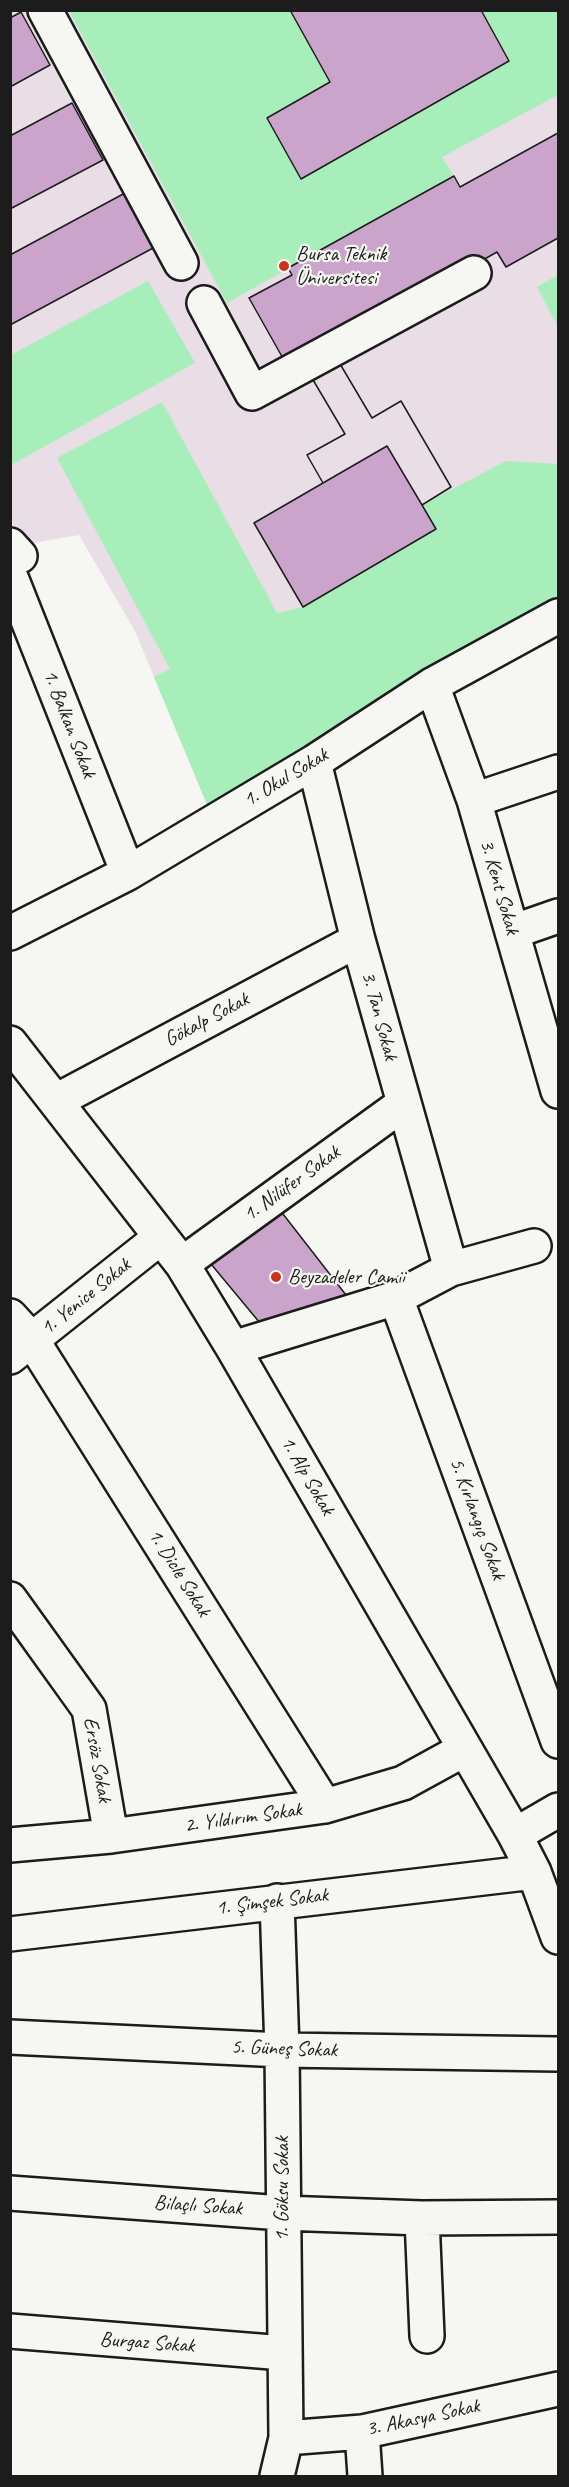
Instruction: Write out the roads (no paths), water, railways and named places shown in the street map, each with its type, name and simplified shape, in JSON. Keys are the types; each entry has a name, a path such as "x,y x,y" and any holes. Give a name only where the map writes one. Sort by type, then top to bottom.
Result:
{"street":[{"path":"45,10 181,263"},
{"path":"204,303 252,393 474,273"},
{"name":"1. Balkan Sokak","path":"13,559 128,873"},
{"name":"1. Okul Sokak","path":"10,933 128,873 314,762 432,685 558,616"},
{"name":"3. Kent Sokak","path":"432,685 474,800 512,932 553,1048 558,1091"},
{"name":"3. Tan Sokak","path":"314,762 358,940 451,1269"},
{"path":"474,800 558,772"},
{"path":"512,932 558,916"},
{"name":"Gökalp Sokak","path":"56,1101 358,940"},
{"name":"1. Alp Sokak","path":"10,1043 182,1264 515,1835 534,1872 558,1937"},
{"name":"1. Nilüfer Sokak","path":"182,1264 403,1104"},
{"name":"1. Yenice Sokak","path":"21,1348 161,1237"},
{"path":"233,1348 396,1298 451,1269 534,1246"},
{"name":"5. Kırlangıç Sokak","path":"396,1298 558,1741"},
{"name":"1. Dicle Sokak","path":"10,1316 21,1348 326,1806"},
{"name":"Ersöz Sokak","path":"10,1599 89,1709 111,1836"},
{"name":"2. Yıldırım Sokak","path":"10,1845 111,1836 326,1806 403,1783 465,1749"},
{"path":"515,1835 558,1810"},
{"name":"1. Şimşek Sokak","path":"10,1934 534,1872"},
{"name":"1. Göksu Sokak","path":"277,1901 282,2050 286,2438 277,2476"},
{"name":"5. Güneş Sokak","path":"10,2037 282,2050 558,2054"},
{"name":"Bilaçlı Sokak","path":"10,2193 282,2213 422,2218 558,2217"},
{"path":"422,2218 427,2336"},
{"name":"Burgaz Sokak","path":"12,2340 284,2353"},
{"name":"3. Akasya Sokak","path":"286,2438 362,2432 558,2389"},
{"path":"362,2432 365,2476"}],"place":[{"name":"Bursa Teknik Üniversitesi","path":"284,266"},
{"name":"Beyzadeler Camii","path":"276,1277"}]}
